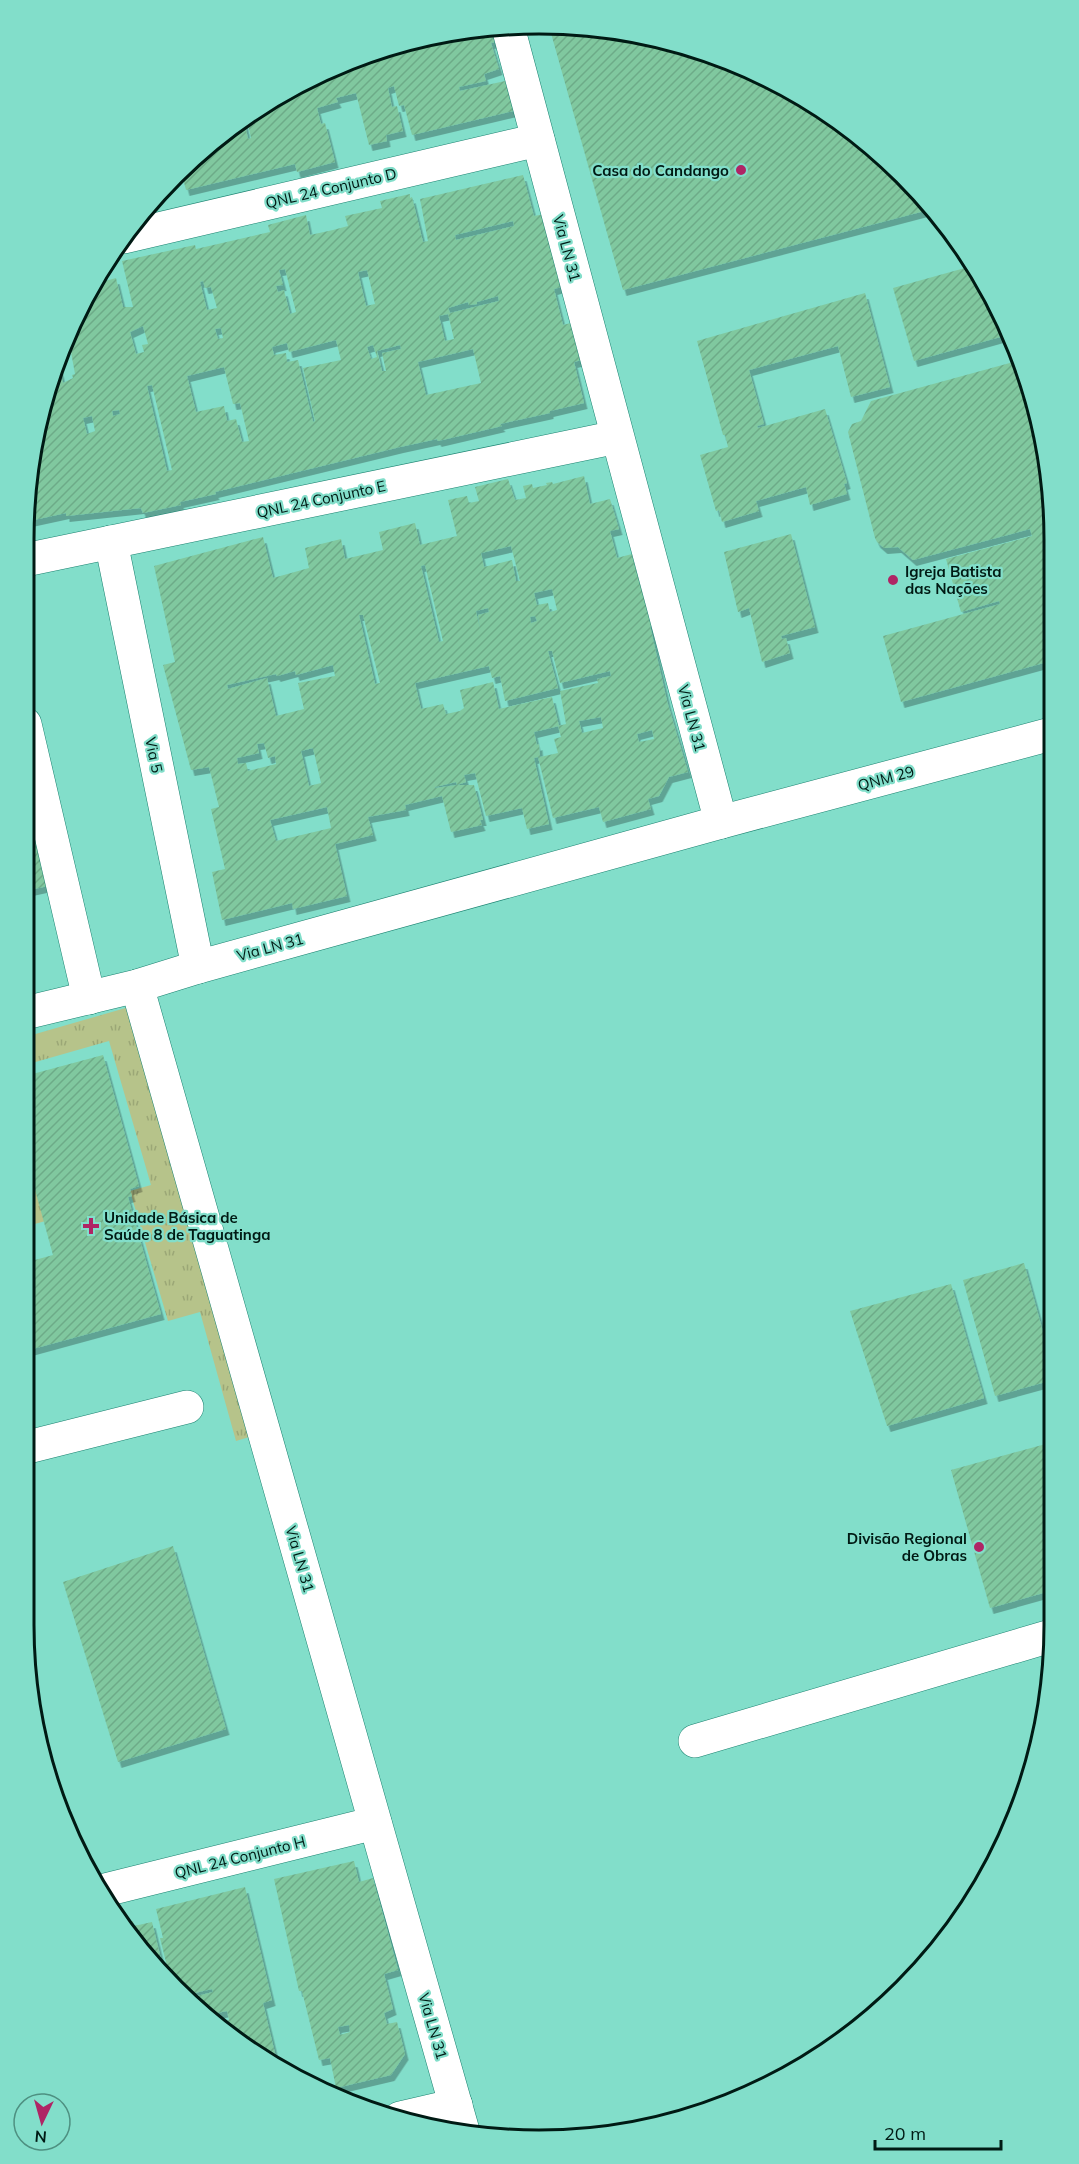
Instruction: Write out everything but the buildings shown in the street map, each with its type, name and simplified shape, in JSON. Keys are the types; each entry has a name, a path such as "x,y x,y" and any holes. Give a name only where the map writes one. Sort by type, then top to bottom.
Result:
{"street":[{"name":"Via LN 31","path":"34,1010 137,986 198,967 721,822 510,36"},
{"name":"QNL 24 Conjunto D","path":"138,234 538,140"},
{"name":"QNL 24 Conjunto E","path":"34,558 617,437"},
{"name":"Via 5","path":"111,542 198,967"},
{"name":"QNM 29","path":"721,822 1044,736"},
{"path":"34,763 89,998"},
{"name":"Via LN 31","path":"137,986 459,2118"},
{"path":"34,1445 187,1407"},
{"path":"695,1741 1044,1638"},
{"name":"QNL 24 Conjunto H","path":"110,1889 375,1823"},
{"path":"433,2118 459,2118"}],"green space":[{"path":"136,1005 259,1434 236,1441 200,1312 168,1321 130,1191 151,1185 109,1041 34,1062 34,1034"},
{"path":"34,1169 49,1220 34,1224"}],"place":[{"name":"Casa do Candango","path":"741,170"},
{"name":"Igreja Batista das Nações","path":"893,580"},
{"name":"Unidade Básica de Saúde 8 de Taguatinga","path":"91,1226"},
{"name":"Divisão Regional de Obras","path":"979,1547"}]}
